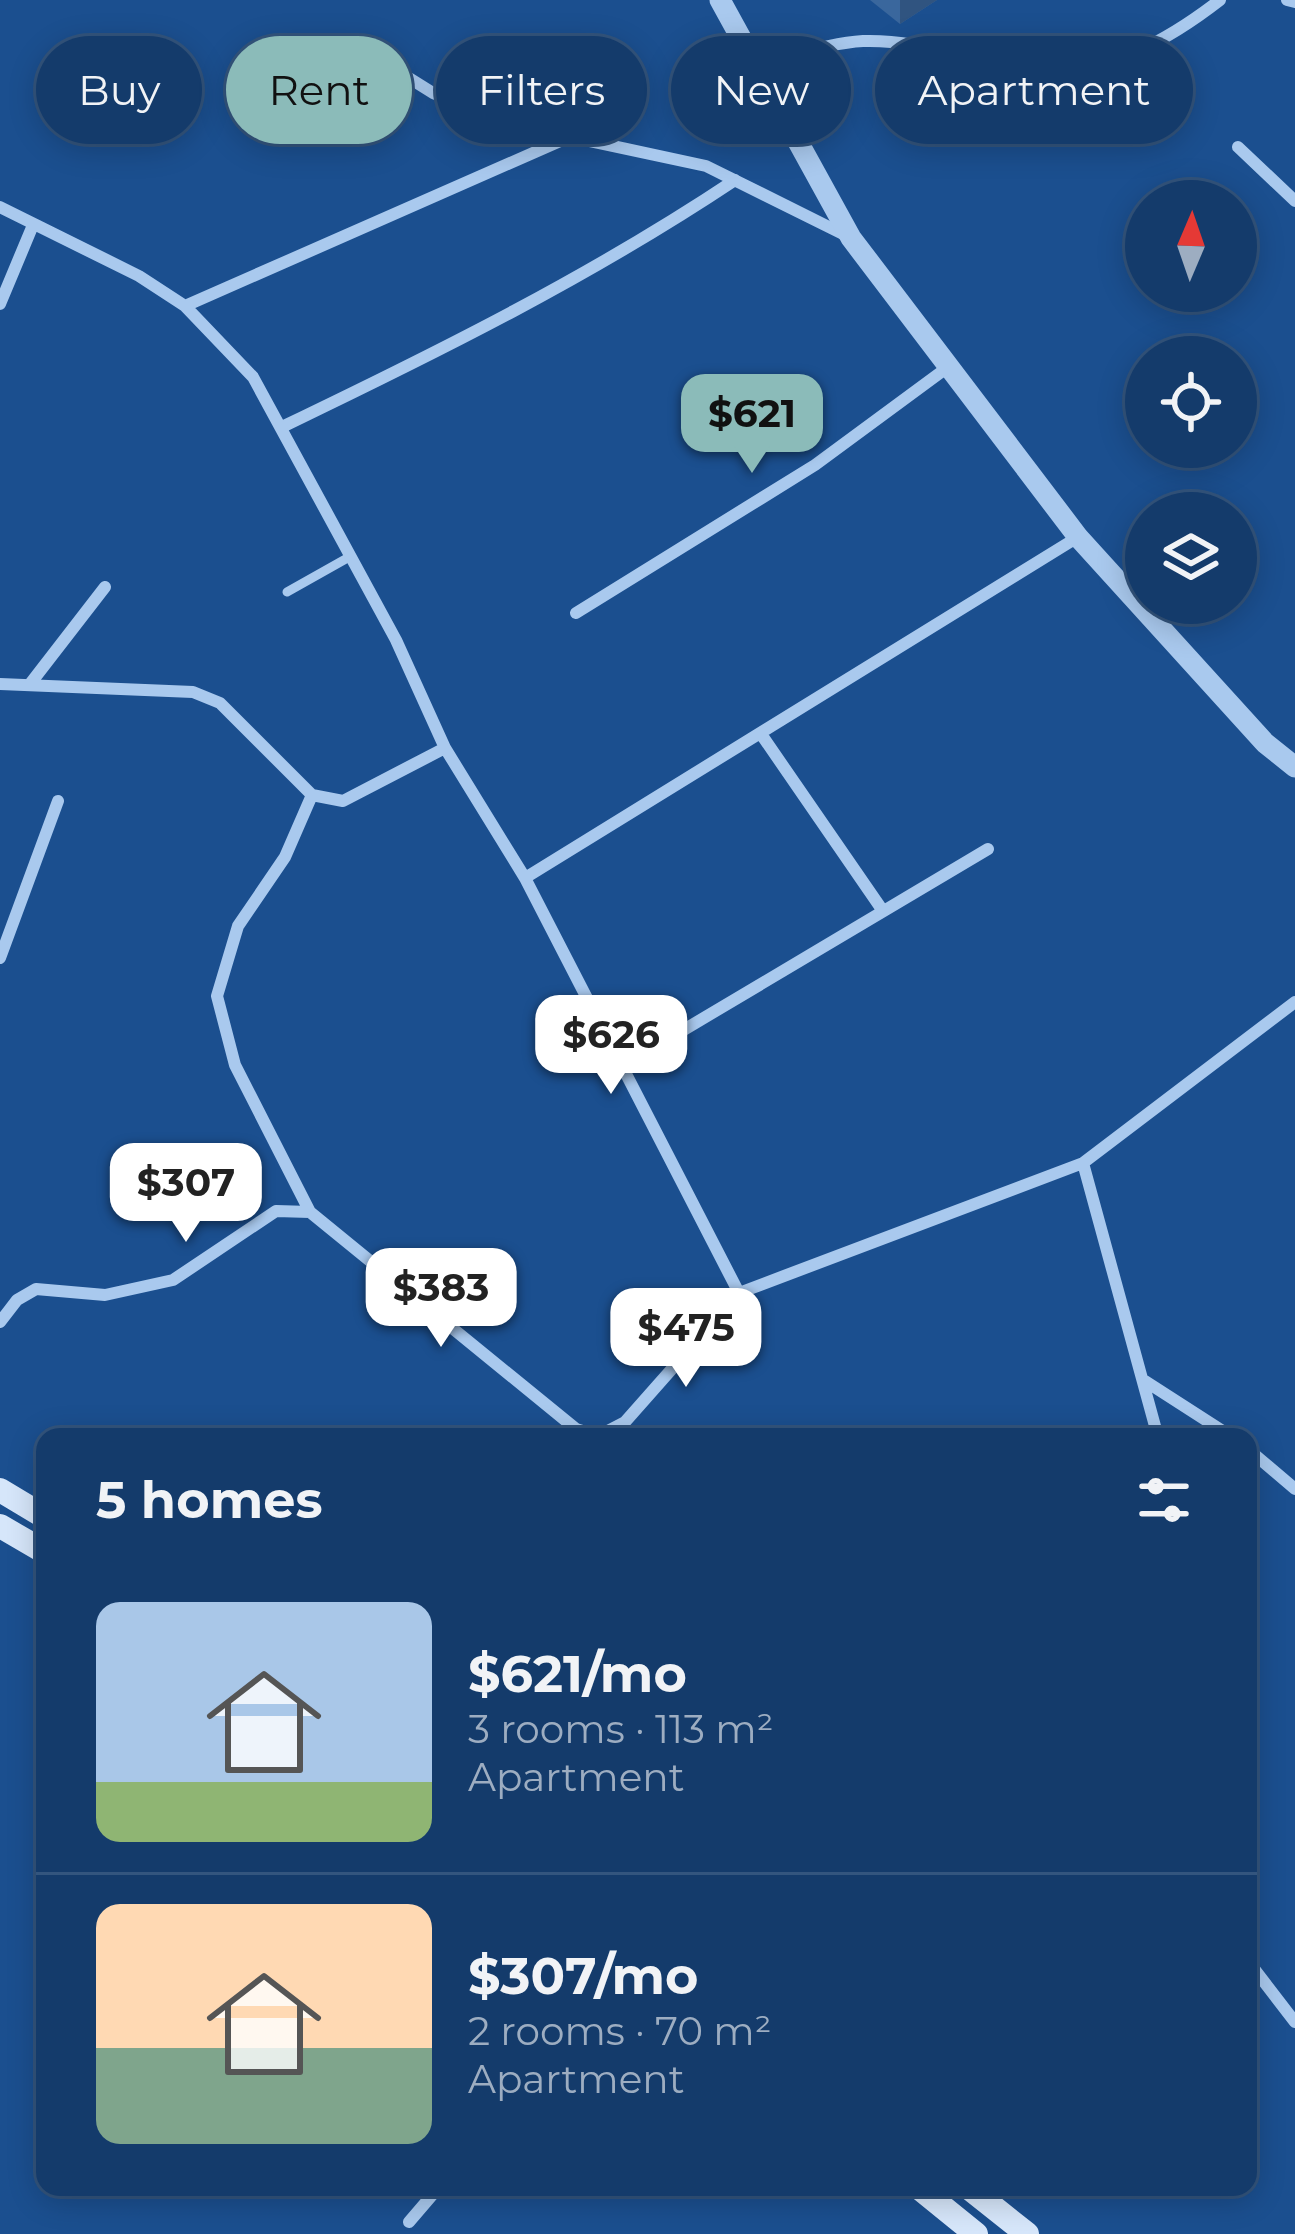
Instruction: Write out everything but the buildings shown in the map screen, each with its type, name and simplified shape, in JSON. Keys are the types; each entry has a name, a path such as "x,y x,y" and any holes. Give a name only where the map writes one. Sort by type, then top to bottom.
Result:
{"main road":[{"path":"0,1490 36,1512"},
{"path":"0,1526 36,1547"},
{"path":"929,2196 976,2234"},
{"path":"979,2196 1027,2234"}],"street":[{"path":"720,0 739,36"},
{"path":"851,43 921,46 1047,70 1110,62 1177,33 1220,0"},
{"path":"185,307 553,144"},
{"path":"598,144 686,161 851,238"},
{"path":"799,144 851,238 1078,537 1265,743 1295,767"},
{"path":"1238,147 1295,201"},
{"path":"284,426 520,312 623,255 735,180"},
{"path":"0,207 139,277 185,307 228,346 284,426 445,748 525,878 739,1293"},
{"path":"0,304 33,225"},
{"path":"576,613 815,465 948,367"},
{"path":"525,878 1078,537"},
{"path":"30,684 105,587"},
{"path":"0,684 193,692 237,719 312,795 344,801 445,748"},
{"path":"761,734 884,911"},
{"path":"312,795 285,856 238,926 218,996 235,1065 310,1213 573,1428"},
{"path":"0,958 58,800"},
{"path":"622,1066 988,849"},
{"path":"613,1428 625,1422 739,1293 1083,1162 1295,1002"},
{"path":"1083,1162 1157,1428"},
{"path":"0,1322 17,1300 36,1289 105,1295 143,1289 205,1262 276,1211 310,1213"},
{"path":"1144,1380 1218,1428"},
{"path":"1257,1457 1295,1489"},
{"path":"1257,1973 1295,2022"},
{"path":"409,2222 431,2196"}],"lane":[{"path":"286,592 351,556"}]}
